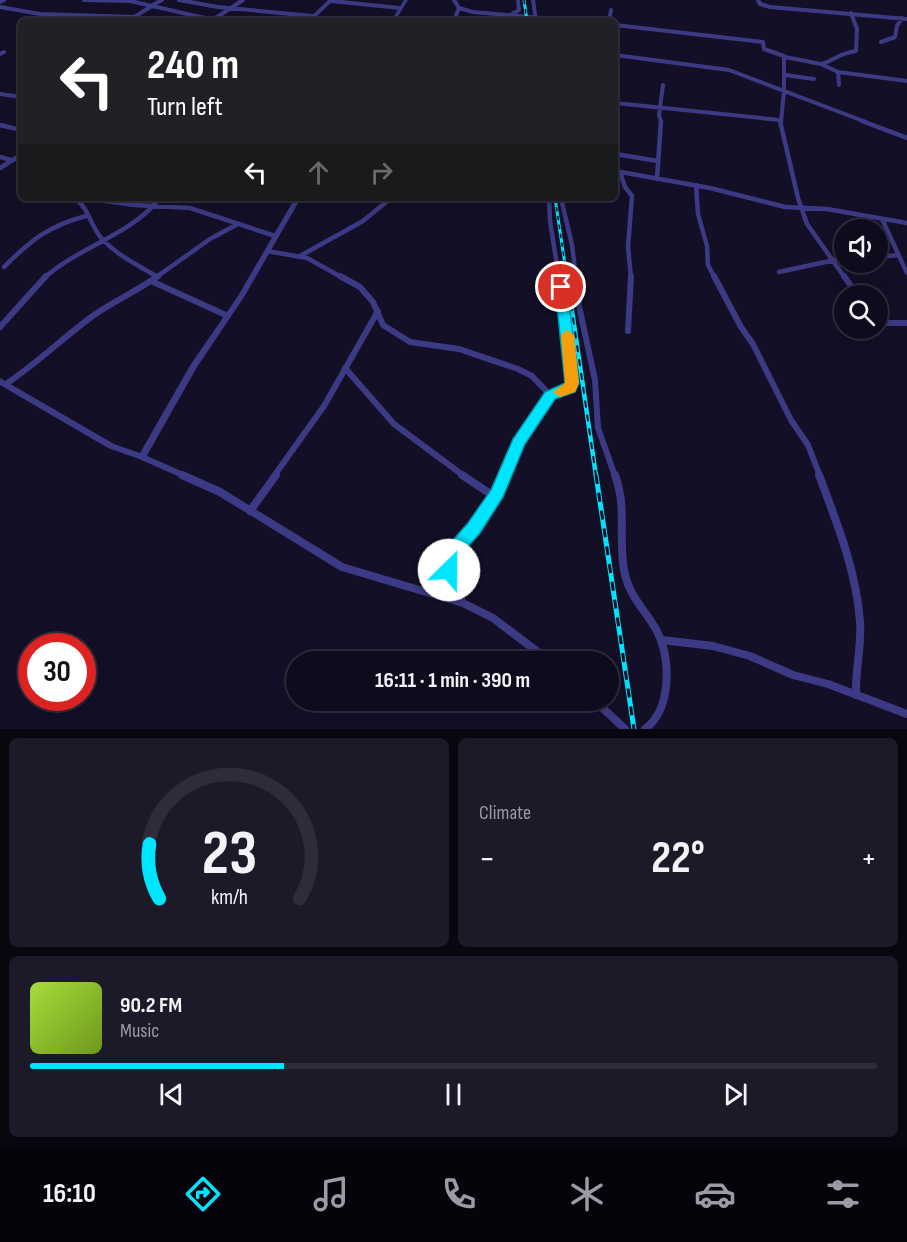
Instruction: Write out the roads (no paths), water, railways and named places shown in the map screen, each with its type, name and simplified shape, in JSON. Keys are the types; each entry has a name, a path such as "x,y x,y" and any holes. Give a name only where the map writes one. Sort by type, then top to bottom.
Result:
{"street":[{"path":"84,0 131,1"},
{"path":"126,0 202,18"},
{"path":"0,7 40,14 134,17 162,0"},
{"path":"179,0 311,18 331,0 400,8"},
{"path":"218,18 243,0"},
{"path":"395,18 406,0"},
{"path":"454,0 459,8 477,13 530,18"},
{"path":"510,15 519,10 518,0"},
{"path":"533,0 536,18"},
{"path":"757,0 770,7 905,19"},
{"path":"455,18 459,8"},
{"path":"610,18 611,10"},
{"path":"822,64 842,53 856,51 856,29 851,13"},
{"path":"185,18 190,15"},
{"path":"510,15 515,18"},
{"path":"881,42 895,37 897,26 905,19"},
{"path":"618,25 758,41 763,43 764,48 785,57 822,64 838,72 907,81"},
{"path":"618,55 720,68 907,138"},
{"path":"779,272 834,259 807,224 794,184 780,120 785,57"},
{"path":"838,72 839,85"},
{"path":"785,75 814,79"},
{"path":"657,179 663,85"},
{"path":"0,94 18,97"},
{"path":"4,100 10,96"},
{"path":"618,103 780,120"},
{"path":"0,125 18,128"},
{"path":"618,154 658,161"},
{"path":"0,168 18,156"},
{"path":"0,157 11,160"},
{"path":"618,172 696,185 785,207 827,209 882,219"},
{"path":"618,174 632,196 628,247 632,287 628,331"},
{"path":"696,185 698,214 707,246 708,265 741,327 753,344 791,420 808,445 850,561 860,623 855,672 856,695"},
{"path":"79,201 84,204 86,216 111,249 153,279 228,316"},
{"path":"103,201 190,208 275,236"},
{"path":"0,327 46,276 83,250 105,242 123,231 158,201"},
{"path":"142,458 194,366 228,316 296,201"},
{"path":"300,256 383,207 388,201"},
{"path":"463,603 452,585 449,570 459,545 495,497 519,443 550,395 570,388 573,377 550,221 549,201"},
{"path":"562,201 571,241 579,303 596,390 598,425 605,455 618,483 623,504 625,539 622,553 627,585 662,640 666,677 662,704 659,716 645,729"},
{"path":"4,267 32,238 43,231 58,223 86,216"},
{"path":"888,220 907,223"},
{"path":"236,225 118,303 95,314 36,363 3,382 111,446 220,492 342,567 463,603 493,618 536,651"},
{"path":"888,232 907,273"},
{"path":"267,251 300,256 320,264 360,287 378,311 383,325 410,342 459,349 518,369 532,376 550,395"},
{"path":"888,256 898,255"},
{"path":"250,511 311,426 378,311"},
{"path":"888,323 907,323"},
{"path":"345,368 394,424 432,454 495,497"},
{"path":"662,640 713,646 750,656 793,675 828,684 907,714"},
{"path":"606,711 626,729"}],"railway":[{"path":"524,0 527,18"},
{"path":"555,201 567,278"},
{"path":"567,276 596,476"},
{"path":"596,475 634,729"}]}
